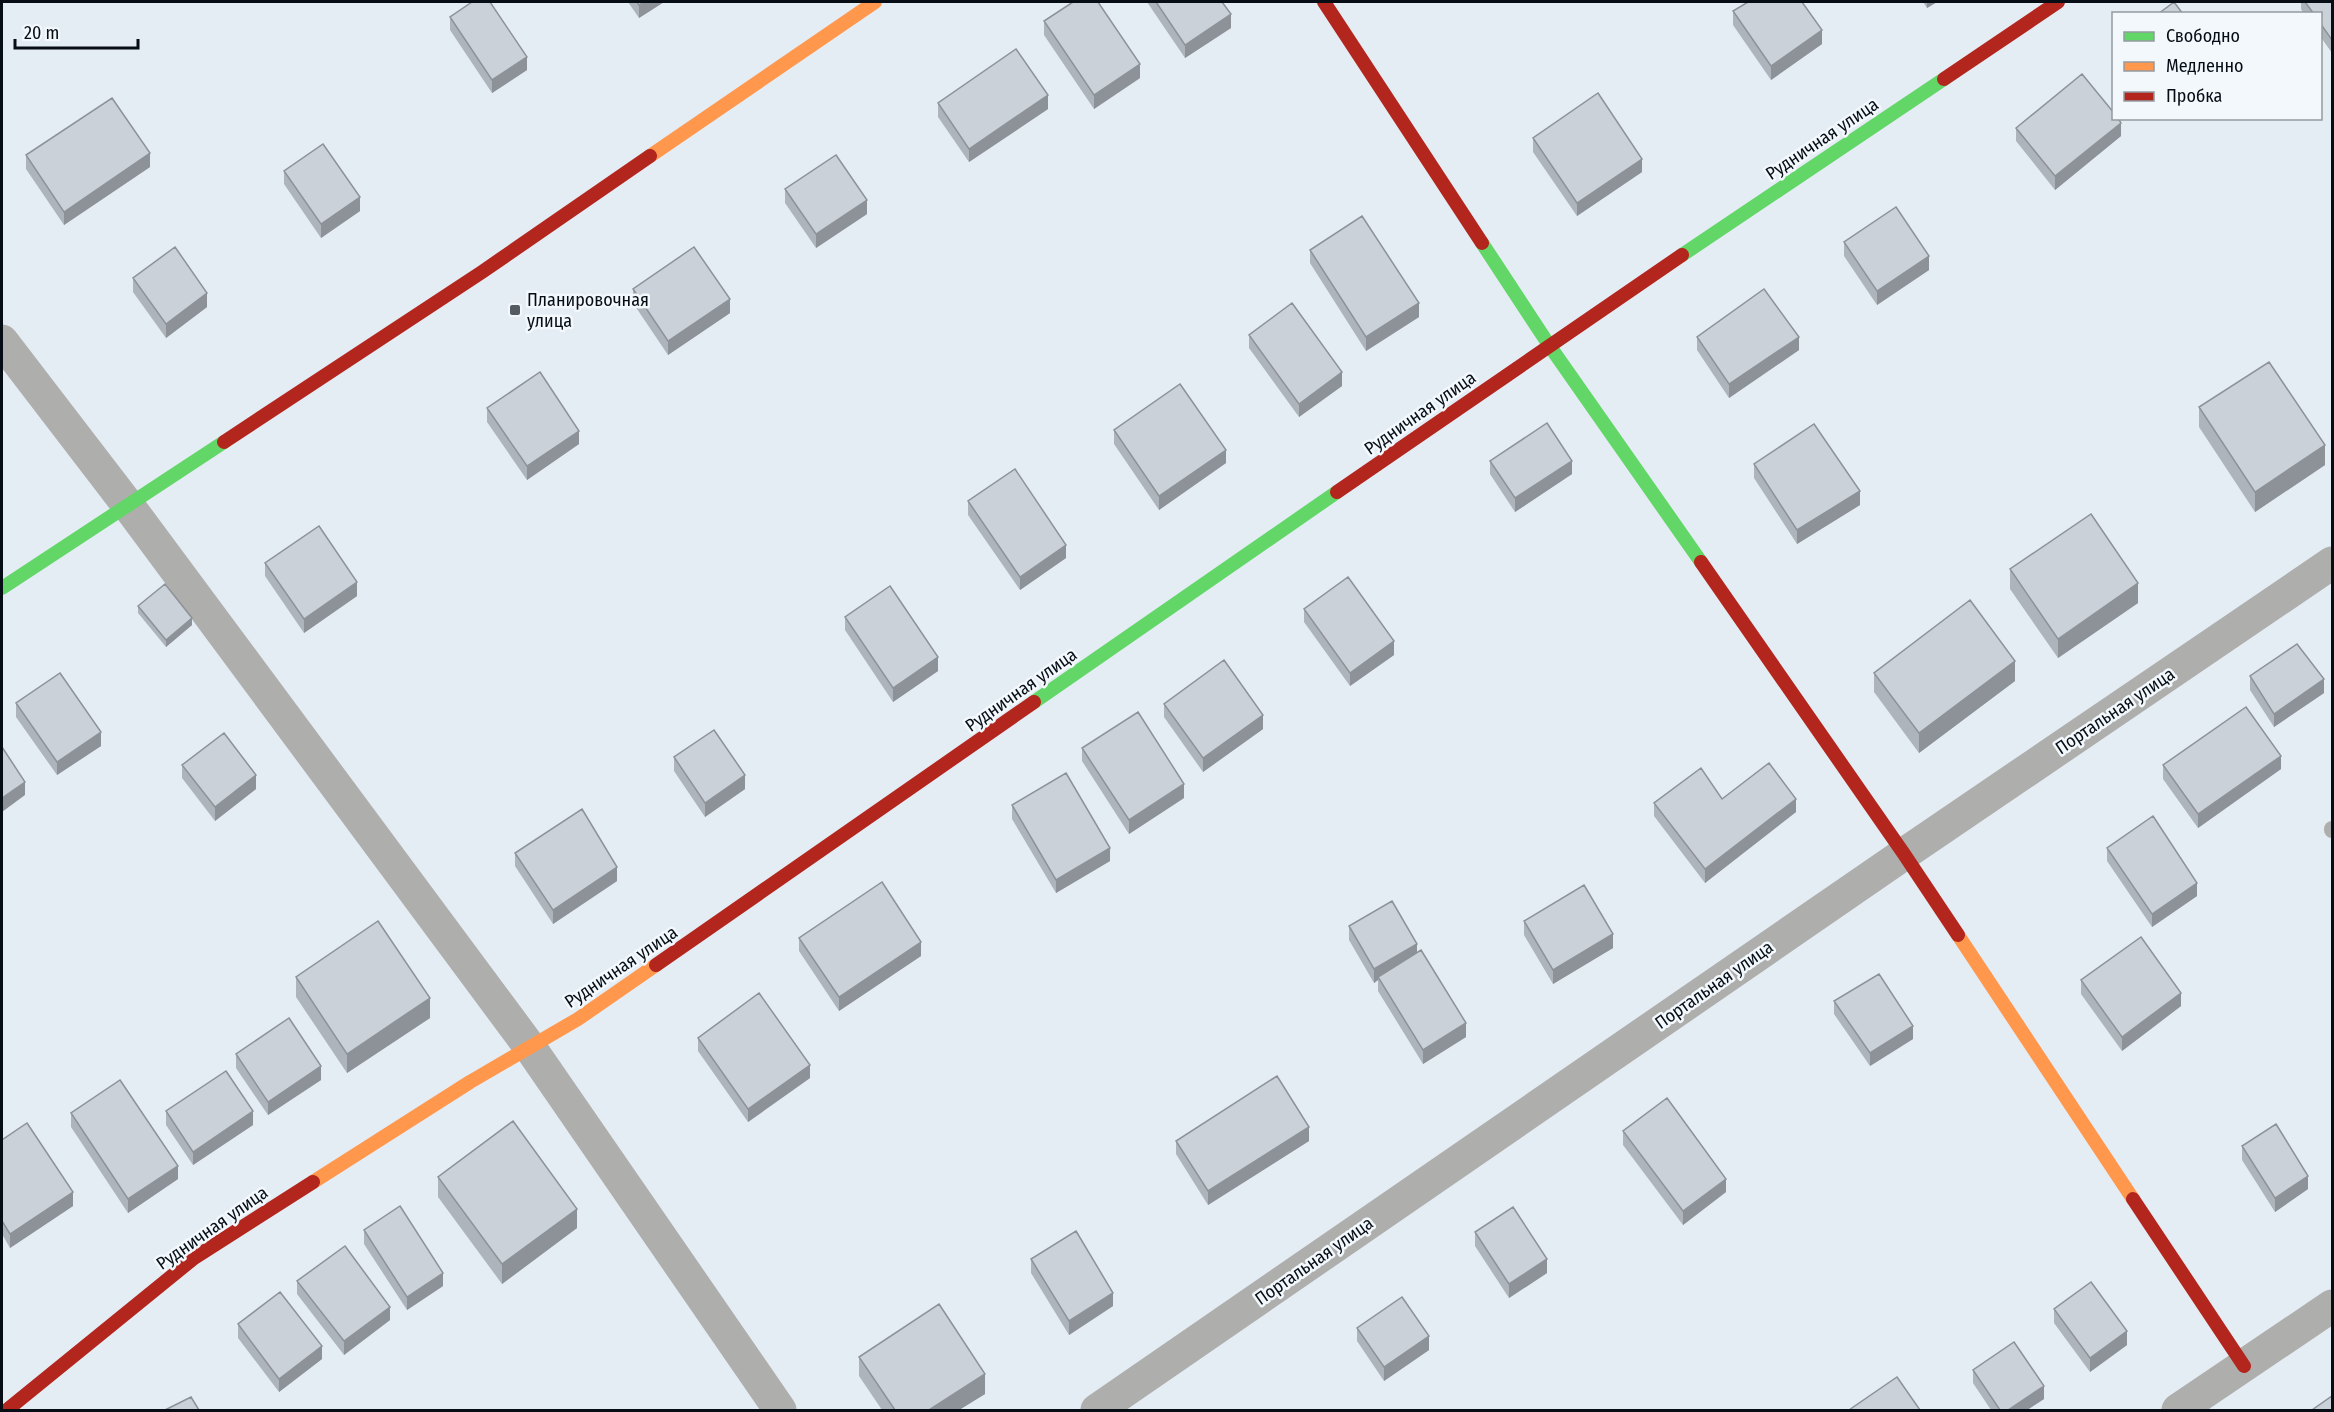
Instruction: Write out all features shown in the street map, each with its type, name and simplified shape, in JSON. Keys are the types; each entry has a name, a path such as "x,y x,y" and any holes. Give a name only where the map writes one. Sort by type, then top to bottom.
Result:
{"street":[{"path":"2,588 482,272 875,2"},
{"path":"1324,2 1549,345 1904,854 2244,1366"},
{"name":"Рудничная улица","path":"7,1410 194,1258 529,1046 578,1019 1549,345 2058,2"},
{"path":"2,341 127,504 529,1046 780,1410"},
{"name":"Портальная улица","path":"1097,1410 2332,562"},
{"path":"2178,1410 2332,1306"}],"building":[{"path":"472,2 490,2 527,57 492,80 450,17"},
{"path":"1073,2 1098,2 1140,64 1094,95 1044,21"},
{"path":"1156,2 1222,2 1231,14 1185,45"},
{"path":"1748,2 1802,2 1822,30 1771,66 1733,11"},
{"path":"2174,2 2182,12 2161,12"},
{"path":"2305,2 2332,2 2332,40 2322,26 2322,12 2312,12"},
{"path":"1016,49 1048,95 969,149 938,103"},
{"path":"2082,74 2112,111 2112,120 2119,120 2121,123 2055,176 2016,128"},
{"path":"1598,93 1642,159 1577,203 1533,138"},
{"path":"112,98 150,153 64,212 26,155"},
{"path":"323,144 360,197 321,224 284,171"},
{"path":"836,155 867,200 816,234 785,189"},
{"path":"1896,207 1929,256 1877,291 1844,242"},
{"path":"1362,216 1419,303 1366,337 1310,250"},
{"path":"175,247 207,293 166,324 133,278"},
{"path":"694,247 730,299 668,341 633,289"},
{"path":"1764,289 1799,337 1729,384 1697,337"},
{"path":"1292,303 1342,372 1299,404 1249,335"},
{"path":"2269,362 2325,445 2255,492 2199,407"},
{"path":"540,372 579,431 527,466 487,408"},
{"path":"1180,384 1226,450 1159,496 1114,430"},
{"path":"1547,423 1572,461 1515,498 1490,461"},
{"path":"1814,424 1860,491 1797,530 1754,464"},
{"path":"1015,469 1066,545 1020,577 968,501"},
{"path":"2091,514 2138,583 2058,639 2010,569"},
{"path":"319,526 357,582 304,619 265,563"},
{"path":"1348,577 1394,641 1350,673 1304,609"},
{"path":"165,584 192,618 166,640 138,606"},
{"path":"890,586 938,657 893,688 845,617"},
{"path":"1970,600 2015,661 1919,733 1874,673"},
{"path":"2297,644 2324,679 2274,714 2250,676"},
{"path":"1224,660 1263,715 1203,758 1164,704"},
{"path":"60,673 101,732 57,762 16,703"},
{"path":"2246,707 2281,756 2198,814 2163,765"},
{"path":"1138,712 1184,784 1129,820 1082,748"},
{"path":"714,730 745,775 705,803 674,757"},
{"path":"224,733 256,775 215,807 182,765"},
{"path":"2,747 25,782 2,798"},
{"path":"1769,763 1796,799 1705,869 1654,803 1701,768 1722,799"},
{"path":"1066,773 1110,848 1056,880 1012,805"},
{"path":"582,809 617,867 553,910 515,853"},
{"path":"2153,816 2197,883 2152,914 2107,848"},
{"path":"882,882 921,942 839,997 799,938"},
{"path":"1584,885 1613,934 1553,970 1524,921"},
{"path":"1392,901 1417,944 1374,969 1349,926"},
{"path":"378,921 430,998 347,1054 296,977"},
{"path":"2141,937 2181,993 2122,1037 2081,980"},
{"path":"1421,950 1466,1023 1423,1050 1378,977"},
{"path":"1879,974 1913,1026 1870,1053 1834,1001"},
{"path":"759,993 810,1065 748,1109 698,1038"},
{"path":"289,1018 321,1066 268,1102 236,1054"},
{"path":"226,1071 253,1111 193,1152 166,1111"},
{"path":"1277,1076 1309,1127 1208,1191 1176,1141"},
{"path":"120,1080 178,1166 128,1199 71,1113"},
{"path":"1667,1098 1726,1179 1683,1211 1623,1131"},
{"path":"513,1121 577,1209 502,1264 438,1177"},
{"path":"27,1123 73,1192 10,1234 2,1221 2,1140"},
{"path":"2276,1124 2308,1176 2275,1198 2242,1146"},
{"path":"400,1206 443,1273 407,1297 364,1230"},
{"path":"1513,1207 1547,1259 1509,1284 1475,1232"},
{"path":"1076,1231 1113,1293 1069,1321 1031,1259"},
{"path":"345,1246 390,1307 344,1341 297,1281"},
{"path":"2091,1282 2127,1331 2090,1358 2054,1309"},
{"path":"280,1292 322,1346 279,1379 238,1324"},
{"path":"1402,1297 1429,1336 1384,1367 1357,1328"},
{"path":"939,1304 985,1374 929,1410 895,1410 859,1357"},
{"path":"2014,1342 2044,1386 2008,1410 2000,1410 1973,1370"},
{"path":"1897,1377 1920,1410 1849,1410"},
{"path":"2332,1396 2332,1410 2312,1410"},
{"path":"191,1397 199,1410 165,1410"}],"traffic: fast":[{"path":"1682,255 1944,79"},
{"path":"1482,243 1549,345 1701,562"},
{"path":"2,588 224,442"},
{"path":"1034,702 1337,492"}],"traffic: slow":[{"path":"650,156 875,2"},
{"path":"1958,935 2133,1199"},
{"path":"313,1182 470,1082 578,1019 656,965"}],"traffic: jam":[{"path":"1324,2 1482,243"},
{"path":"1944,79 2058,2"},
{"path":"224,442 482,272 650,156"},
{"path":"1337,492 1682,255"},
{"path":"1701,562 1958,935"},
{"path":"656,965 1034,702"},
{"path":"7,1410 194,1258 313,1182"},
{"path":"2133,1199 2244,1366"}],"place":[{"name":"Планировочная улица","path":"515,310"}]}
